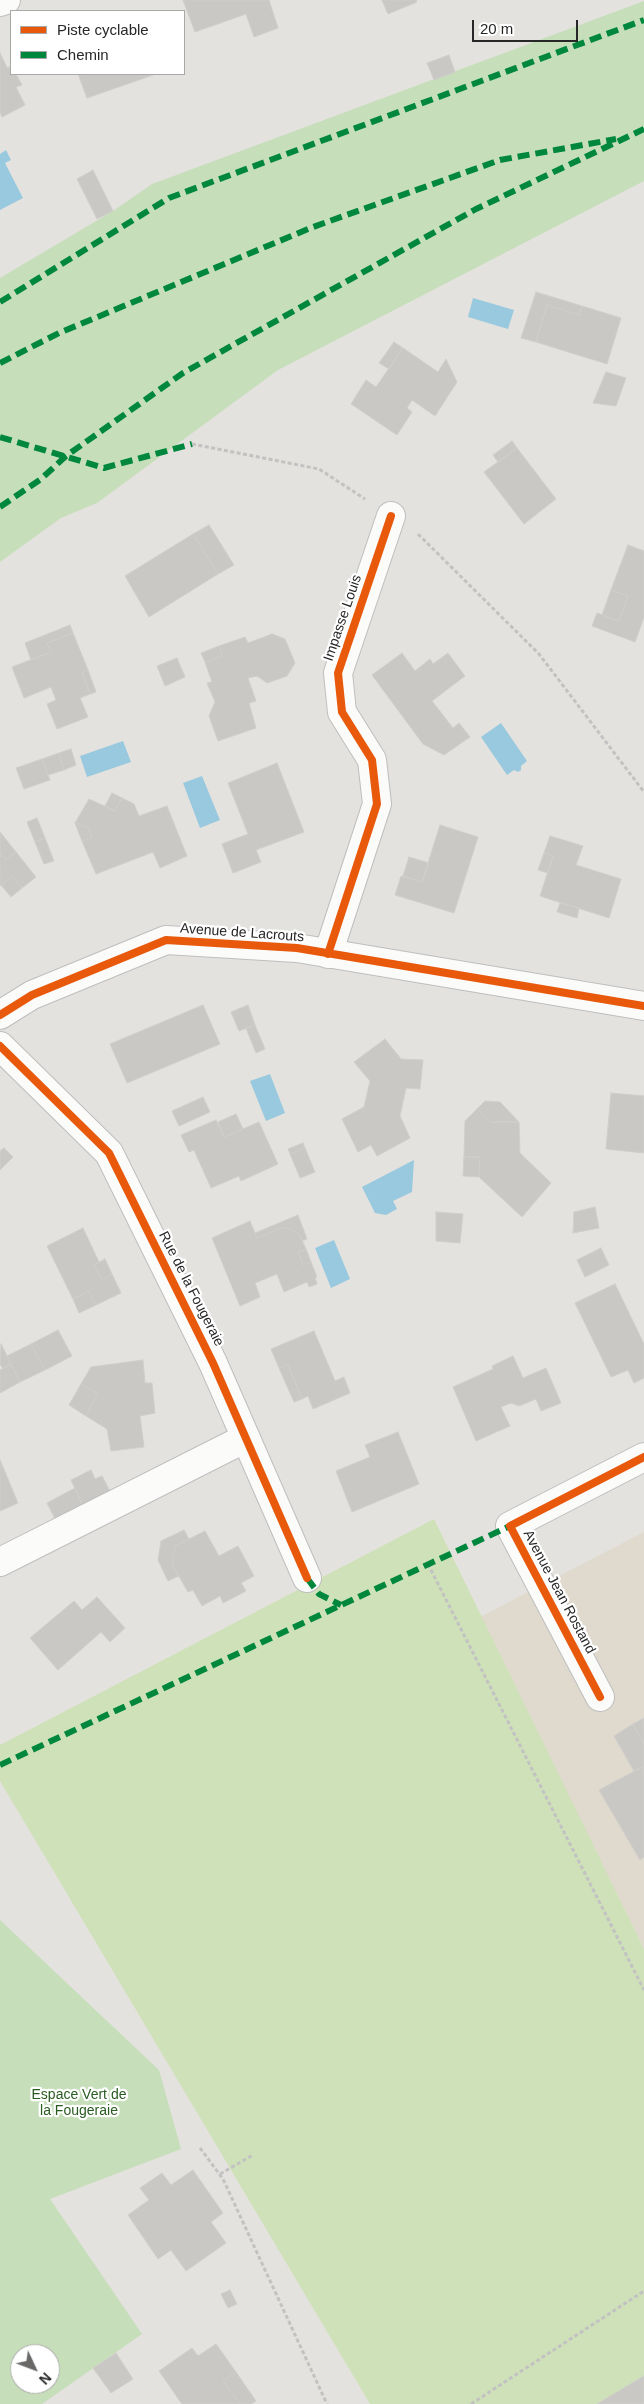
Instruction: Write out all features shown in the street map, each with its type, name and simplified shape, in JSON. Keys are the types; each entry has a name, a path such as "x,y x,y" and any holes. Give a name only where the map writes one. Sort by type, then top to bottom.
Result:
{"street":[{"path":"0,2 6,0"},
{"name":"Impasse Louis","path":"328,954 377,804 372,760 342,712 338,674 392,516"},
{"name":"Avenue de Lacrouts","path":"0,1015 32,994 166,940 297,948 644,1006"},
{"name":"Rue de la Fougeraie","path":"0,1046 109,1153 214,1363 307,1578"},
{"path":"0,1562 246,1438"},
{"name":"Avenue Jean Rostand","path":"600,1697 510,1526 644,1457"}],"path":[{"path":"192,444 319,469 418,534 539,654 644,792"},
{"path":"428,1564 644,1990"},
{"path":"200,2148 220,2174 260,2255 327,2404"},
{"path":"220,2174 253,2154"},
{"path":"471,2404 644,2291"}],"shaded area":[{"path":"644,1532 644,1949 480,1617"}],"green space":[{"path":"644,1 644,181 278,370 97,503 61,518 0,562 0,278 113,211 152,184"},
{"path":"434,1519 644,1949 644,2404 370,2404 0,1781 0,1745"},
{"name":"Espace Vert de la Fougeraie","path":"0,1920 159,2070 181,2149 50,2199 142,2334 60,2391 60,2344 10,2344 10,2394 56,2394 42,2404 0,2404"}],"water":[{"path":"6,150 11,160 5,163 23,198 0,210 0,154"},
{"path":"473,298 514,310 508,329 468,317"},
{"path":"501,723 527,761 521,766 521,770 518,772 514,770 507,775 481,737"},
{"path":"123,741 131,762 87,777 80,756"},
{"path":"202,776 220,820 200,828 183,783"},
{"path":"270,1074 285,1113 266,1121 250,1081"},
{"path":"414,1160 412,1192 393,1201 397,1209 386,1215 375,1213 362,1187"},
{"path":"334,1240 350,1279 331,1288 315,1248"}],"building":[{"path":"183,0 269,0 278,28 254,37 246,14 195,32"},
{"path":"382,0 416,0 417,2 388,14"},
{"path":"0,53 7,68 10,66 10,75 17,75 22,85 16,87 25,105 2,117 0,112"},
{"path":"449,55 455,72 434,80 427,63"},
{"path":"78,75 153,75 87,98"},
{"path":"93,170 113,211 97,219 77,179"},
{"path":"536,292 582,306 579,315 547,305 536,342 521,338"},
{"path":"547,305 579,315 582,306 621,318 607,364 536,342"},
{"path":"394,342 403,348 389,369 379,363"},
{"path":"403,348 438,372 446,359 457,382 435,416 412,400 407,408 412,412 397,435 351,404 366,380 376,387"},
{"path":"606,372 626,378 616,406 593,403"},
{"path":"512,441 517,448 498,462 493,455"},
{"path":"517,448 556,499 524,524 484,472"},
{"path":"209,525 234,565 218,574 193,534"},
{"path":"193,534 218,574 149,617 125,576"},
{"path":"628,545 644,551 644,617 635,642 592,626 597,613 619,621 628,596 611,590"},
{"path":"611,590 628,596 619,621 602,615"},
{"path":"70,625 73,633 47,643 51,652 31,660 25,643"},
{"path":"73,633 88,670 82,673 90,694 80,698 88,717 57,729 47,704 56,700 51,687 24,698 12,667 51,652 47,643"},
{"path":"272,634 285,639 295,663 287,676 267,683 257,676 248,678 256,701 249,703 256,728 218,741 209,716 215,702 207,683 212,682 205,662 222,656 219,646 245,637 248,643"},
{"path":"219,646 222,656 205,662 201,653"},
{"path":"402,653 415,671 430,659 433,664 448,653 465,676 432,701 453,728 459,723 470,737 444,755 423,744 372,675"},
{"path":"177,658 185,677 165,686 157,666"},
{"path":"88,670 96,692 90,694 82,673"},
{"path":"71,749 76,765 64,770 59,753"},
{"path":"59,753 64,770 48,775 42,759"},
{"path":"42,759 50,780 24,789 16,768"},
{"path":"277,763 304,832 256,850 261,862 233,873 222,844 248,834 228,783"},
{"path":"112,793 122,798 115,811 105,806"},
{"path":"122,798 134,804 139,816 167,806 187,856 160,868 153,852 96,874 82,841 92,838 89,828 75,823 89,799 115,811"},
{"path":"37,818 45,838 35,842 27,822"},
{"path":"75,823 89,828 92,838 82,841"},
{"path":"440,825 478,837 454,913 395,895 401,876 422,882"},
{"path":"0,832 16,852 6,860 0,853"},
{"path":"550,836 583,846 576,865 621,879 609,918 540,896 553,856 544,853"},
{"path":"45,838 54,861 44,864 35,842"},
{"path":"16,852 36,877 22,888 12,876 0,886 0,853 6,860"},
{"path":"544,853 553,856 548,873 538,870"},
{"path":"409,857 429,863 422,882 403,876"},
{"path":"12,876 22,888 11,897 1,885"},
{"path":"560,903 579,908 577,918 557,912"},
{"path":"203,1005 220,1044 127,1083 110,1044"},
{"path":"248,1005 255,1025 239,1031 231,1012"},
{"path":"255,1025 265,1049 256,1053 246,1028"},
{"path":"385,1039 401,1059 423,1060 420,1089 406,1088 400,1116 410,1138 377,1156 371,1145 358,1152 342,1119 364,1107 370,1081 354,1062"},
{"path":"611,1093 644,1096 644,1153 606,1149"},
{"path":"203,1097 210,1112 179,1126 172,1111"},
{"path":"485,1101 500,1102 519,1122 491,1122 477,1109"},
{"path":"477,1109 491,1122 519,1122 520,1153 551,1183 522,1217 479,1177 480,1157 464,1157 465,1121"},
{"path":"236,1114 243,1129 224,1137 218,1122"},
{"path":"216,1120 224,1137 259,1122 278,1164 241,1181 239,1176 211,1188 194,1150 189,1152 181,1135"},
{"path":"303,1143 305,1148 290,1154 288,1149"},
{"path":"4,1148 13,1157 0,1170 0,1151"},
{"path":"305,1148 315,1172 300,1178 290,1154"},
{"path":"464,1157 480,1157 479,1177 463,1176"},
{"path":"595,1207 599,1228 573,1233 574,1212"},
{"path":"436,1212 463,1214 460,1243 436,1241"},
{"path":"298,1215 307,1239 302,1241 299,1234 284,1227 257,1238 255,1233"},
{"path":"250,1221 257,1238 284,1227 299,1234 306,1249 298,1252 303,1265 311,1262 317,1277 315,1278 317,1284 309,1287 307,1282 284,1292 277,1274 255,1283 260,1297 240,1306 212,1238"},
{"path":"83,1228 99,1262 94,1265 102,1280 112,1274 121,1293 96,1305 89,1291 73,1299 47,1246"},
{"path":"601,1248 609,1265 585,1277 577,1260"},
{"path":"306,1249 311,1262 303,1265 298,1252"},
{"path":"105,1259 112,1274 102,1280 94,1265"},
{"path":"615,1284 644,1344 644,1378 634,1383 628,1370 611,1377 575,1303"},
{"path":"89,1291 96,1305 79,1313 73,1299"},
{"path":"58,1330 72,1356 45,1370 31,1344"},
{"path":"314,1331 335,1381 344,1377 350,1393 313,1409 308,1396 302,1399 288,1365 279,1368 271,1349"},
{"path":"1,1344 11,1364 3,1369 0,1364"},
{"path":"31,1344 45,1370 20,1382 7,1356"},
{"path":"513,1356 523,1378 546,1368 561,1403 541,1411 536,1399 519,1406 511,1403 501,1407 510,1426 476,1441 453,1387 493,1369 492,1366"},
{"path":"143,1360 145,1383 152,1383 155,1413 140,1416 144,1447 111,1451 107,1429 86,1416 98,1394 81,1384 91,1367"},
{"path":"11,1364 20,1382 0,1393 0,1370"},
{"path":"288,1365 302,1399 294,1402 279,1368"},
{"path":"81,1384 98,1394 86,1416 69,1405"},
{"path":"398,1432 419,1484 352,1512 336,1471 370,1457 365,1445"},
{"path":"0,1460 18,1503 0,1511"},
{"path":"91,1470 95,1479 102,1476 111,1493 83,1506 71,1480"},
{"path":"75,1488 83,1506 56,1521 47,1503"},
{"path":"184,1530 189,1539 175,1546 172,1564 179,1576 168,1581 158,1560 161,1541"},
{"path":"205,1531 219,1556 238,1546 254,1576 241,1583 246,1591 223,1603 220,1596 202,1606 193,1590 188,1592 172,1564 175,1546"},
{"path":"97,1597 125,1628 110,1642 101,1632 58,1670 30,1638 74,1601 82,1610"},
{"path":"644,1718 644,1744 633,1724"},
{"path":"633,1724 644,1744 644,1766 634,1771 614,1736"},
{"path":"644,1766 644,1857 640,1860 599,1790"},
{"path":"193,2170 223,2213 211,2222 226,2243 186,2271 171,2250 158,2259 128,2215 149,2200 140,2188 162,2173 171,2185"},
{"path":"230,2290 237,2304 228,2308 221,2294"},
{"path":"216,2344 236,2372 223,2381 240,2404 182,2404 159,2371 192,2348 198,2356"},
{"path":"116,2353 133,2379 111,2393 93,2368"},
{"path":"236,2372 256,2401 251,2404 240,2404 223,2381"},
{"path":"644,2376 644,2404 597,2404"}],"marked path":[{"path":"0,302 169,198 644,20"},
{"path":"0,507 41,479 66,456 183,373 476,209 644,129"},
{"path":"0,363 59,333 313,227 500,160 616,139"},
{"path":"0,437 104,468 192,444"},
{"path":"0,1765 510,1526"},
{"path":"307,1578 319,1594 341,1605"}],"cycle path":[{"path":"328,954 377,804 372,760 342,712 338,673 391,516"},
{"path":"0,1015 32,995 166,940 297,948 644,1006"},
{"path":"0,1046 109,1153 213,1363 307,1578"},
{"path":"600,1697 510,1526 644,1457"}]}
